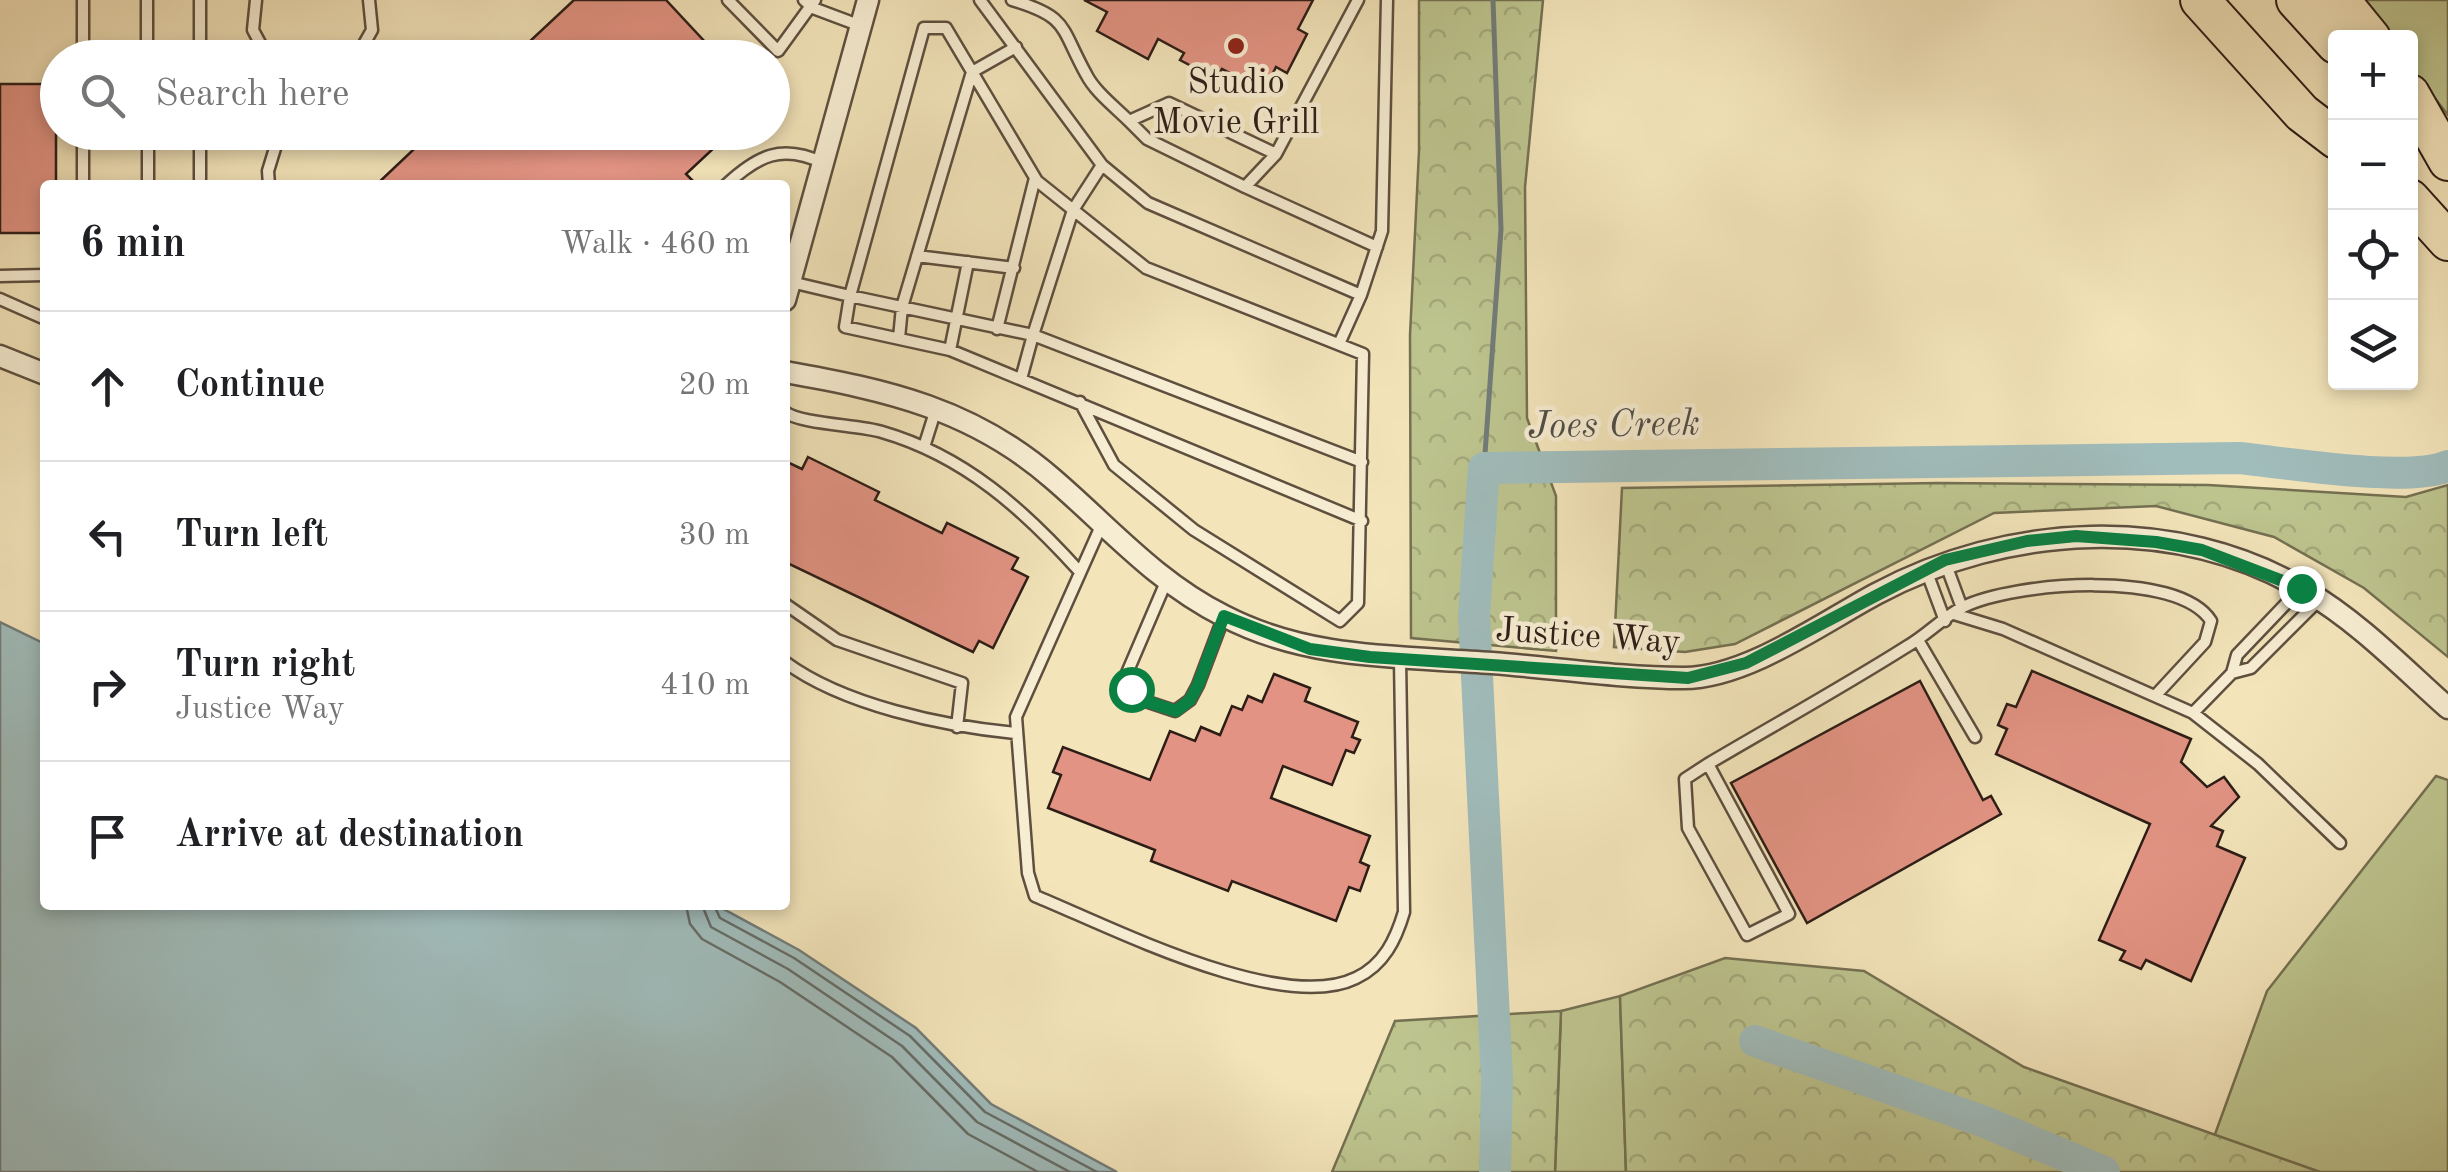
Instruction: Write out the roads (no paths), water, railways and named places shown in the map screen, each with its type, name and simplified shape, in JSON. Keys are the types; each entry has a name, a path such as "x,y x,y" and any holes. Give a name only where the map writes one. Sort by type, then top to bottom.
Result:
{"highway":[{"path":"2200,0 2302,113 2328,133"},
{"path":"2230,0 2328,107"},
{"path":"2296,0 2328,35"},
{"path":"2340,0 2364,30"},
{"path":"2418,109 2448,165"},
{"path":"2418,135 2448,165"},
{"path":"2418,209 2448,241"}],"street":[{"path":"790,284 868,0"},
{"path":"0,356 40,372"},
{"name":"Justice Way","path":"790,373 884,390 937,408 1020,452 1166,582 1224,616 1310,649 1400,659 1688,678 1746,663 1935,564 2027,541 2121,537 2202,550 2310,594 2448,708"}],"lane":[{"path":"83,0 83,40"},
{"path":"147,0 147,40"},
{"path":"200,0 200,40"},
{"path":"256,0 253,30 258,40"},
{"path":"366,40 372,30 369,0"},
{"path":"728,0 767,40"},
{"path":"980,0 1102,165 1148,203 1361,294"},
{"path":"1012,0 1049,11 1068,34 1087,78 1147,140 1378,247"},
{"path":"1245,187 1276,154 1358,0"},
{"path":"1338,344 1378,247 1386,139 1387,0"},
{"path":"785,40 810,3 862,26"},
{"path":"1080,402 1114,465 1194,530 1340,622 1358,603 1362,521 1363,354 1146,268 1035,178 946,28 924,28 850,296 845,328 950,350 1080,402 1362,521"},
{"path":"898,338 902,307 972,72 1016,47"},
{"path":"1129,121 1169,103 1276,154"},
{"path":"83,150 83,180"},
{"path":"148,150 148,180"},
{"path":"200,150 200,180"},
{"path":"269,180 275,150"},
{"path":"731,180 750,162 768,154 786,151 824,162"},
{"path":"1022,379 1073,210 1102,165"},
{"path":"997,329 1035,178"},
{"path":"917,256 1014,268"},
{"path":"950,350 968,262"},
{"path":"0,276 40,275"},
{"path":"790,291 850,296 1033,336 1362,462"},
{"path":"0,299 40,317"},
{"path":"924,447 937,408"},
{"path":"790,413 882,432 924,447 983,479 1034,521 1080,572"},
{"path":"1101,526 1018,704 1015,733 1028,873 1035,896 1222,973 1330,986 1357,978 1380,962 1396,939 1404,912 1400,659"},
{"path":"1935,564 1954,614"},
{"path":"1935,564 1954,614"},
{"path":"1166,582 1127,673 1139,699 1176,711 1190,700 1224,616"},
{"path":"1708,764 1789,914 1747,935 1688,828 1685,779 1708,764 1918,640 1954,614 2005,594 2112,586 2170,594 2202,607 2210,622 2206,642 2155,696"},
{"path":"2193,713 2232,673 2237,655 2310,594"},
{"path":"2232,673 2251,668 2310,594"},
{"path":"790,607 837,640 962,682 958,727"},
{"path":"1954,614 2003,630 2193,713 2258,764 2340,843"},
{"path":"1918,640 1975,738"},
{"path":"790,666 812,682 958,727 1015,733"}],"water":[{"path":"0,622 40,642 40,910 725,910 799,950 916,1028 991,1104 1117,1172 0,1172"}],"waterway":[{"path":"1484,468 1501,229 1493,0"},
{"name":"Joes Creek","path":"1495,1172 1497,1078 1474,616 1484,468 2239,458 2376,472 2405,473 2448,466"},
{"path":"1755,1041 1985,1122 2104,1172"}],"place":[{"name":"Studio Movie Grill","path":"1236,46"}]}
